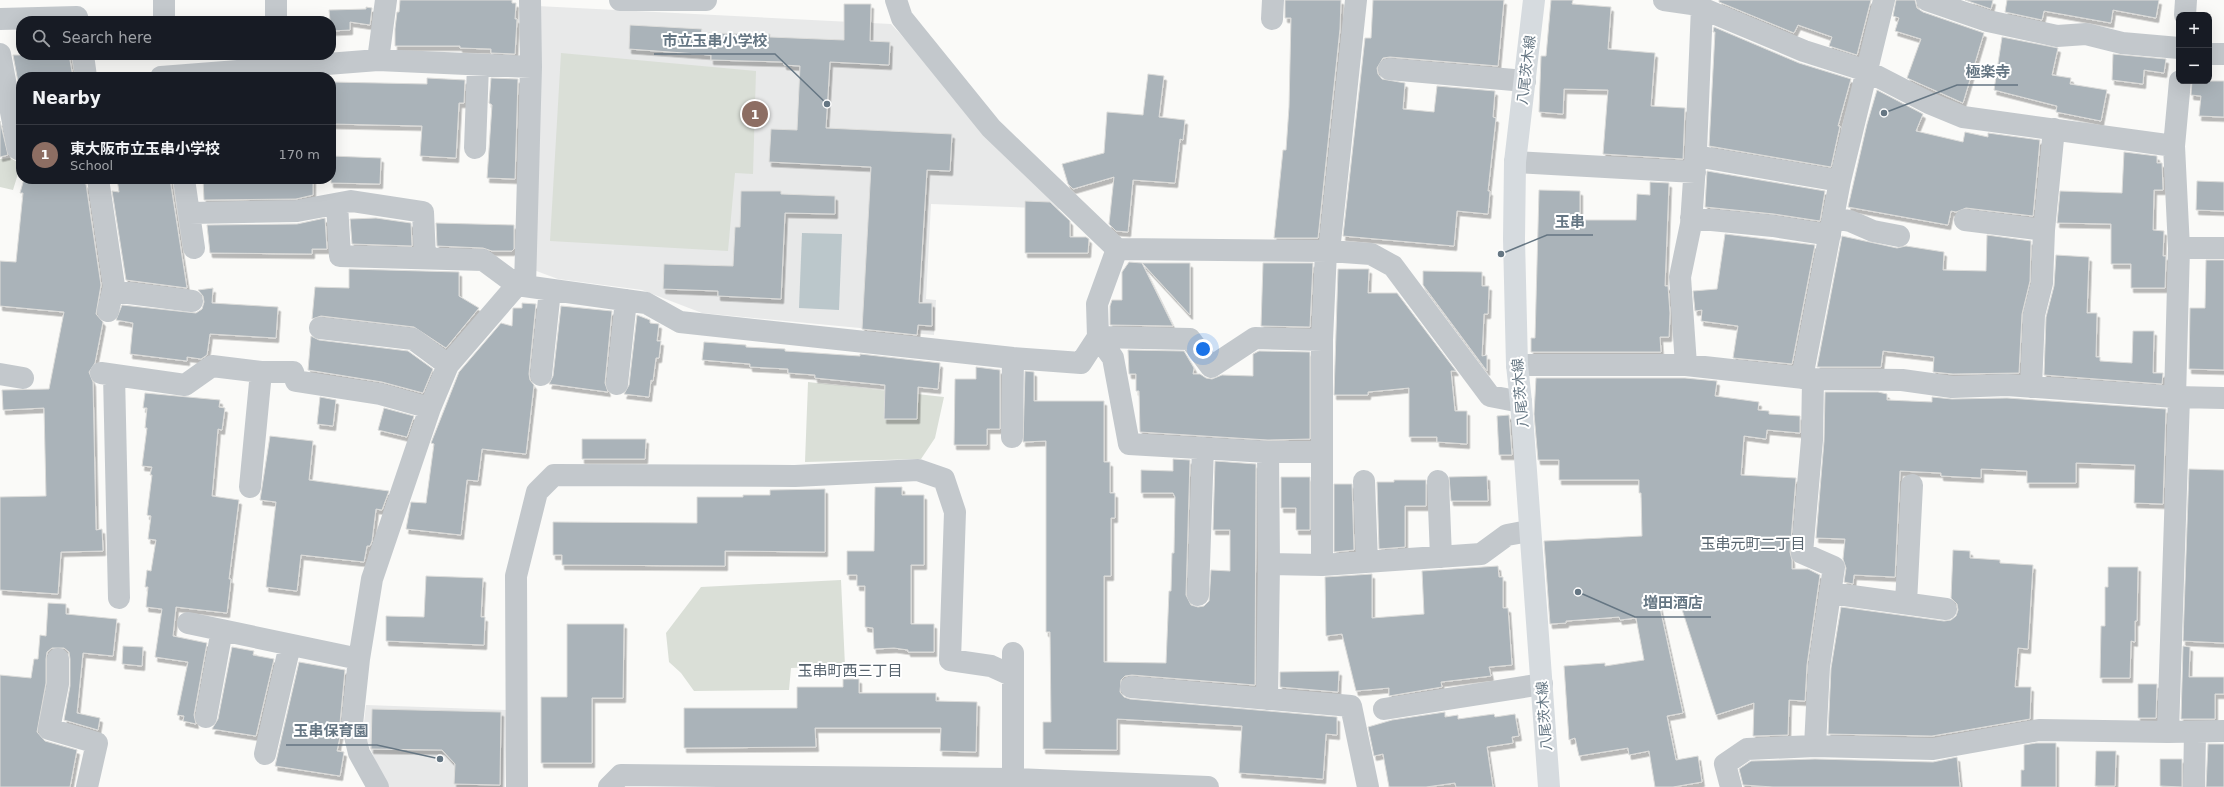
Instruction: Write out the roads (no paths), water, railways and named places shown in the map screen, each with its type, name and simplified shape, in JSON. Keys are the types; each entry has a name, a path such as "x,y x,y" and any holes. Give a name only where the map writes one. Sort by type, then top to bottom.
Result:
{"main road":[{"name":"八尾茨木線","path":"1534,0 1516,162 1514,239 1517,365 1550,787"}],"street":[{"path":"164,0 164,16"},
{"path":"276,0 276,16"},
{"path":"378,60 386,0"},
{"path":"378,787 359,753 352,724 359,659 372,579 430,408 448,365 521,286 531,67 530,0"},
{"path":"628,0 706,0"},
{"path":"896,0 902,18 991,128 1116,249 1328,251 1371,254 1393,266 1490,396 1521,402"},
{"path":"1322,565 1322,340 1328,251 1356,0"},
{"path":"1664,0 1695,4 1804,51 1867,71 1929,103 1964,117 2174,146"},
{"path":"1815,746 1819,667 1834,567 1802,553 1812,440 1808,379 1840,181 1884,0"},
{"path":"1927,0 1988,21 2057,36 2086,34 2122,43 2176,48"},
{"path":"2185,12 2186,0"},
{"path":"1686,365 1680,277 1691,218 1695,164 1695,4"},
{"path":"0,19 16,18"},
{"path":"0,54 16,138"},
{"path":"2212,54 2224,54"},
{"path":"84,60 85,72"},
{"path":"204,72 277,62 378,60 531,67"},
{"path":"475,148 478,65"},
{"path":"1388,69 1525,81"},
{"path":"2168,732 2177,397 2179,248 2174,146 2180,84"},
{"path":"2031,387 2034,315 2042,283 2044,230 2054,129"},
{"path":"1516,162 1695,164 1840,181"},
{"path":"99,184 114,286 110,301 192,301"},
{"path":"185,184 194,248"},
{"path":"190,213 297,211 351,201 423,212 425,258"},
{"path":"337,204 340,256 482,260 521,286 646,303 680,322 1013,358 1081,363 1098,337"},
{"path":"1691,218 1773,226 1832,227 1850,221 1873,231 1899,236"},
{"path":"1965,220 2044,230"},
{"path":"2179,248 2224,248"},
{"path":"1116,249 1097,304 1098,337 1113,358 1129,444 1268,452 1322,452"},
{"path":"541,376 550,290"},
{"path":"617,384 626,300"},
{"path":"320,328 413,339 448,365"},
{"path":"1098,337 1190,339 1210,367 1255,338 1322,340"},
{"path":"1012,437 1013,358"},
{"path":"1517,365 1686,365 1808,379 1902,380 1952,387 2007,385 2177,397 2224,398"},
{"path":"119,598 108,374 185,385 212,366 261,372 293,372 296,381 380,394 430,408"},
{"path":"250,487 261,372"},
{"path":"0,374 23,378"},
{"path":"1198,595 1203,448"},
{"path":"1266,699 1269,564 1268,452"},
{"path":"517,787 516,576 537,492 554,475 795,476 918,470 944,479 955,512 950,660 991,666 1013,676"},
{"path":"1364,481 1367,562"},
{"path":"1438,481 1441,557"},
{"path":"1906,603 1912,485"},
{"path":"1269,564 1322,565 1481,554 1507,535 1529,531"},
{"path":"1830,592 1946,609"},
{"path":"188,623 359,659"},
{"path":"206,717 222,630"},
{"path":"265,754 290,645"},
{"path":"1013,653 1013,783"},
{"path":"58,659 58,684 49,729 97,743 87,787"},
{"path":"1384,709 1542,684"},
{"path":"1131,688 1351,706 1368,787"},
{"path":"1731,787 1725,764 1747,749 1815,746 1933,749 2039,730 2168,732 2224,731"},
{"path":"2194,787 2195,732"},
{"path":"609,787 621,775 764,782 1013,783 1208,787"}],"place":[{"name":"市立玉串小学校","path":"827,104"},
{"name":"極楽寺","path":"1884,113"},
{"name":"東大阪市立玉串小学校","path":"755,114"},
{"name":"玉串","path":"1501,254"},
{"name":"増田酒店","path":"1578,592"},
{"name":"玉串保育園","path":"440,759"}],"district":[{"name":"玉串元町二丁目","path":"1753,544"},
{"name":"玉串町西三丁目","path":"850,671"}]}
